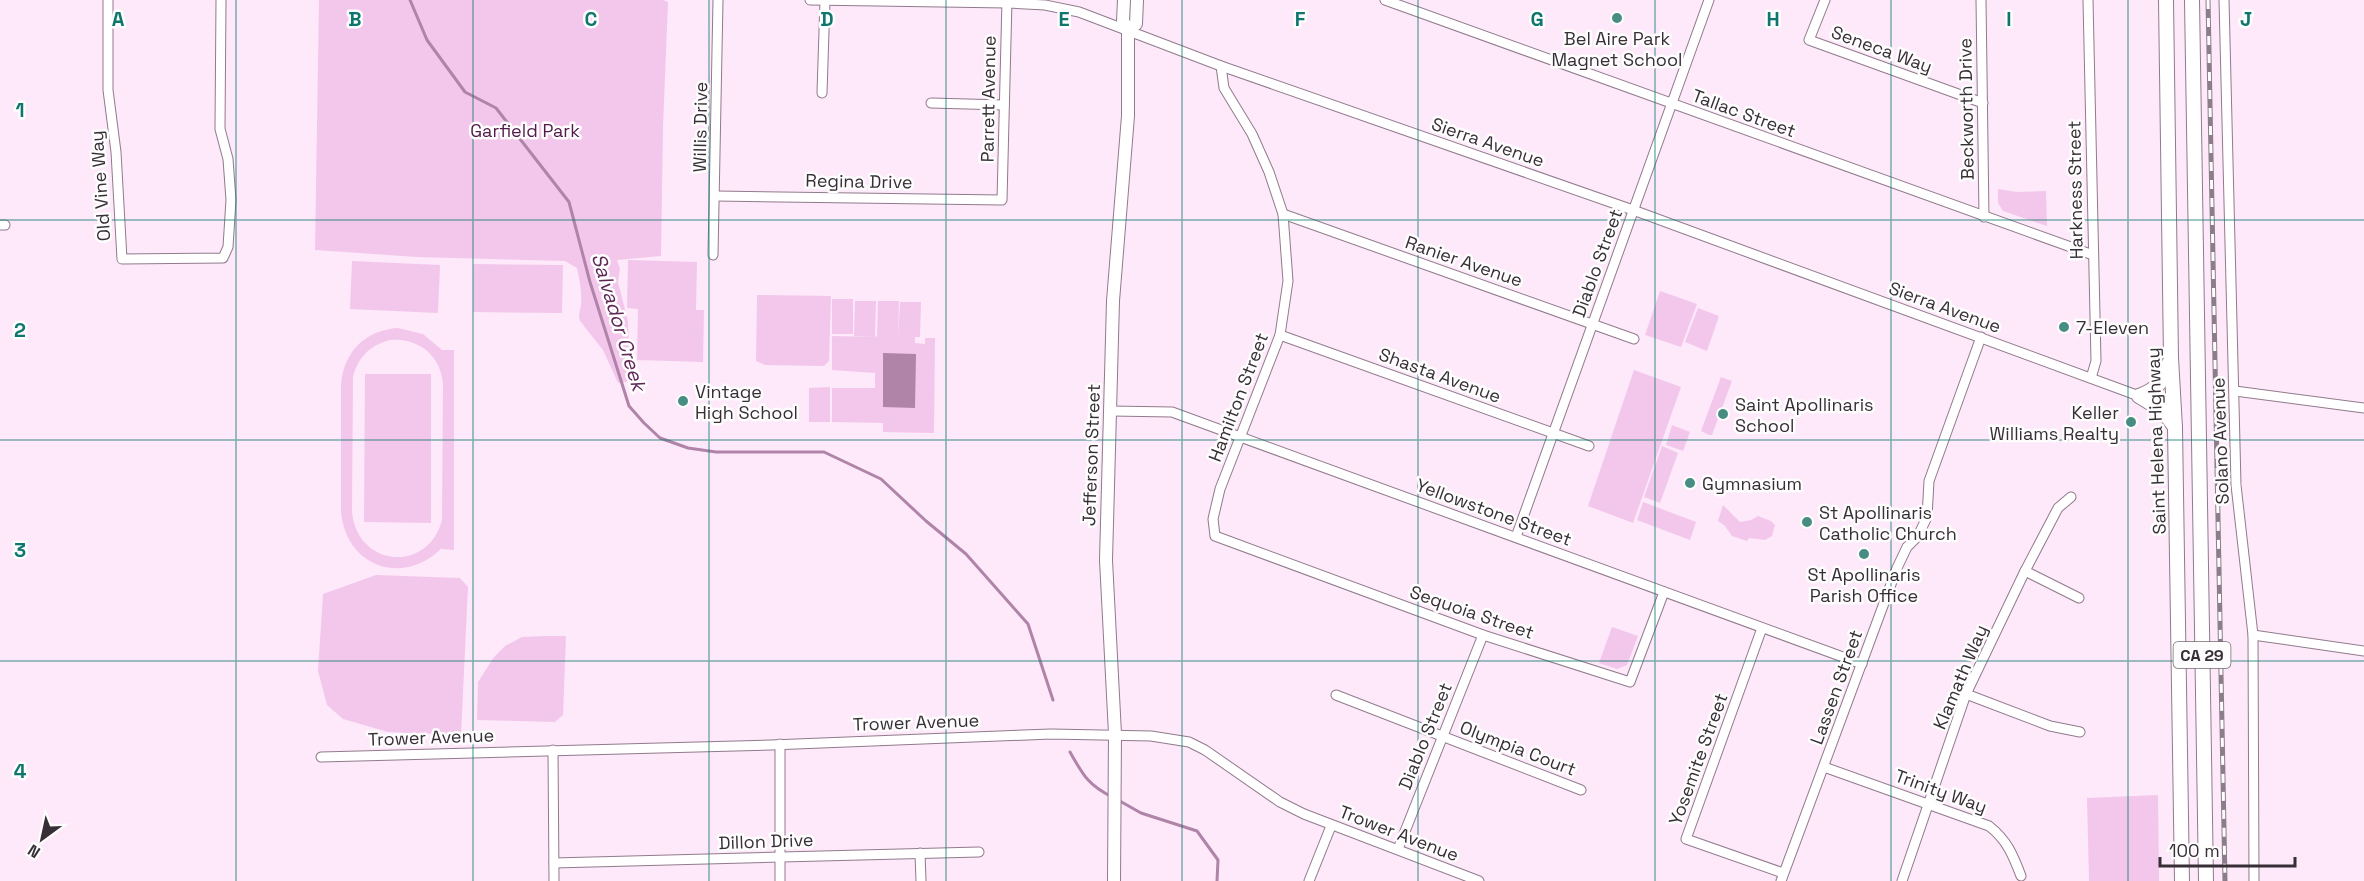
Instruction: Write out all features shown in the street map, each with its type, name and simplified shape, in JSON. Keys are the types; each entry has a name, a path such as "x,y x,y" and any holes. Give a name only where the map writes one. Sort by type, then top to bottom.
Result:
{"highway":[{"name":"Saint Helena Highway","path":"2166,0 2182,881"},
{"name":"CA 29","path":"2192,0 2206,881"},
{"path":"2139,396 2153,391 2162,382 2171,358"},
{"path":"2139,396 2163,411 2175,428"}],"main road":[{"name":"Jefferson Street","path":"1114,881 1115,734 1106,560 1113,301 1128,116 1128,30 1123,21 1124,0"},
{"name":"Jefferson Street","path":"1128,30 1136,24 1137,0"}],"street":[{"name":"Old Vine Way","path":"108,0 108,90 116,152 122,259 223,258 228,247 231,200 228,159 220,129 221,0"},
{"name":"Willis Drive","path":"713,255 716,196 718,0"},
{"name":"Sierra Avenue","path":"810,0 1007,2 1064,9 1633,210 2139,396"},
{"path":"822,93 825,0"},
{"name":"Tallac Street","path":"1385,0 2093,255"},
{"name":"Diablo Street","path":"1516,537 1709,0"},
{"name":"Seneca Way","path":"1825,0 1809,40 1983,103"},
{"name":"Beckworth Drive","path":"1981,0 1984,217"},
{"name":"Harkness Street","path":"2088,0 2096,362 2091,378"},
{"name":"Solano Avenue","path":"2224,0 2236,485 2253,635 2254,881"},
{"name":"Parrett Avenue","path":"1002,200 1007,2"},
{"name":"Hamilton Street","path":"1215,536 1213,519 1220,489 1280,336 1288,281 1283,214 1269,172 1252,134 1224,88 1221,66"},
{"path":"932,103 1004,105"},
{"name":"Regina Drive","path":"716,196 1002,200"},
{"name":"Ranier Avenue","path":"1283,214 1634,339"},
{"name":"Shasta Avenue","path":"1280,336 1589,446"},
{"name":"Lassen Street","path":"1782,877 1899,562 1907,548 1918,536 1927,517 1929,481 1982,337"},
{"path":"2235,391 2364,408"},
{"name":"Yellowstone Street","path":"1111,411 1172,412 1862,664"},
{"name":"Klamath Way","path":"1902,881 1966,694 2058,508 2071,496"},
{"name":"Sequoia Street","path":"1215,536 1483,635 1630,682 1664,592"},
{"path":"2025,571 2079,598"},
{"name":"Yosemite Street","path":"1762,628 1686,838 1782,877"},
{"name":"Diablo Street","path":"1398,849 1483,635"},
{"path":"2253,635 2364,651"},
{"path":"1966,694 2050,726 2080,732"},
{"name":"Olympia Court","path":"1336,695 1581,790"},
{"name":"Trower Avenue","path":"321,758 780,744 899,738 1115,734 1151,736 1189,742 1230,766 1280,802 1331,825 1479,881"},
{"path":"780,744 780,881"},
{"path":"554,750 554,881"},
{"name":"Trinity Way","path":"1824,767 1989,826 2004,838 2021,876"},
{"path":"1309,881 1331,825"},
{"name":"Dillon Drive","path":"554,863 979,852"},
{"path":"920,853 921,881"}],"green space":[{"name":"Garfield Park","path":"319,0 663,0 668,2 661,256 617,260 620,269 618,282 628,321 630,381 618,383 603,350 580,321 581,291 577,268 565,261 417,257 315,250"},
{"path":"1998,189 2017,192 2046,191 2047,226 2003,211 1998,203"},
{"path":"628,260 697,262 696,310 704,310 703,362 637,360 638,309 627,308"},
{"path":"352,261 440,265 438,313 350,309"},
{"path":"473,264 563,265 562,313 473,312"},
{"path":"1660,291 1697,304 1681,347 1645,335"},
{"path":"757,295 831,296 829,361 824,366 765,365 756,361"},
{"path":"832,299 853,299 853,334 832,334"},
{"path":"855,301 876,301 875,337 854,336"},
{"path":"878,301 899,301 898,337 900,302 921,302 920,337 915,337 915,343 925,344 925,338 935,338 934,433 883,432 883,423 832,422 832,388 875,388 875,373 832,370 832,336 877,336"},
{"path":"1698,308 1719,316 1707,351 1685,342"},
{"path":"398,328 423,334 442,350 454,350 454,550 442,548 427,560 410,567 394,568 379,565 365,558 353,546 345,531 341,512 341,384 343,372 358,345 366,338","holes":["391,340 411,342 427,351 438,365 441,374 443,384 442,520 434,537 423,549 409,556 394,557 379,553 366,544 357,530 352,512 353,377 358,363 372,348"]},
{"path":"1634,370 1681,387 1633,523 1588,506"},
{"path":"365,374 431,374 431,523 364,522"},
{"path":"1721,377 1732,381 1712,435 1709,435 1701,431"},
{"path":"830,387 830,422 809,422 809,388"},
{"path":"1672,425 1690,432 1683,451 1666,445"},
{"path":"1662,446 1678,453 1660,503 1644,497"},
{"path":"1643,502 1696,522 1690,540 1637,520"},
{"path":"1723,505 1740,522 1758,516 1771,521 1775,525 1772,536 1765,540 1749,538 1747,541 1732,536 1718,521"},
{"path":"376,575 460,578 468,587 461,735 388,732 343,719 327,705 318,671 323,594"},
{"path":"1612,627 1638,636 1627,665 1617,669 1599,663"},
{"path":"566,636 563,715 555,722 477,720 478,682 494,657 505,646 522,637"},
{"path":"2158,795 2159,881 2089,881 2087,798"}],"shaded area":[{"path":"883,353 916,354 915,408 883,407"}],"waterway":[{"name":"Salvador Creek","path":"410,0 427,40 465,92 496,108 569,202 590,282 629,406 644,423 660,438 688,448 716,452 824,452 881,479 966,554 1028,624 1053,700"},
{"name":"Salvador Creek","path":"1070,752 1087,779 1112,797"},
{"name":"Salvador Creek","path":"1118,800 1141,813 1197,831 1218,860 1217,881"}],"railway":[{"path":"2208,0 2225,881"}],"place":[{"name":"Bel Aire Park Magnet School","path":"1617,18"},
{"name":"7-Eleven","path":"2064,327"},
{"name":"Vintage High School","path":"683,401"},
{"name":"Saint Apollinaris School","path":"1723,414"},
{"name":"Keller Williams Realty","path":"2131,422"},
{"name":"Gymnasium","path":"1690,483"},
{"name":"St Apollinaris Catholic Church","path":"1807,522"},
{"name":"St Apollinaris Parish Office","path":"1864,554"}]}
